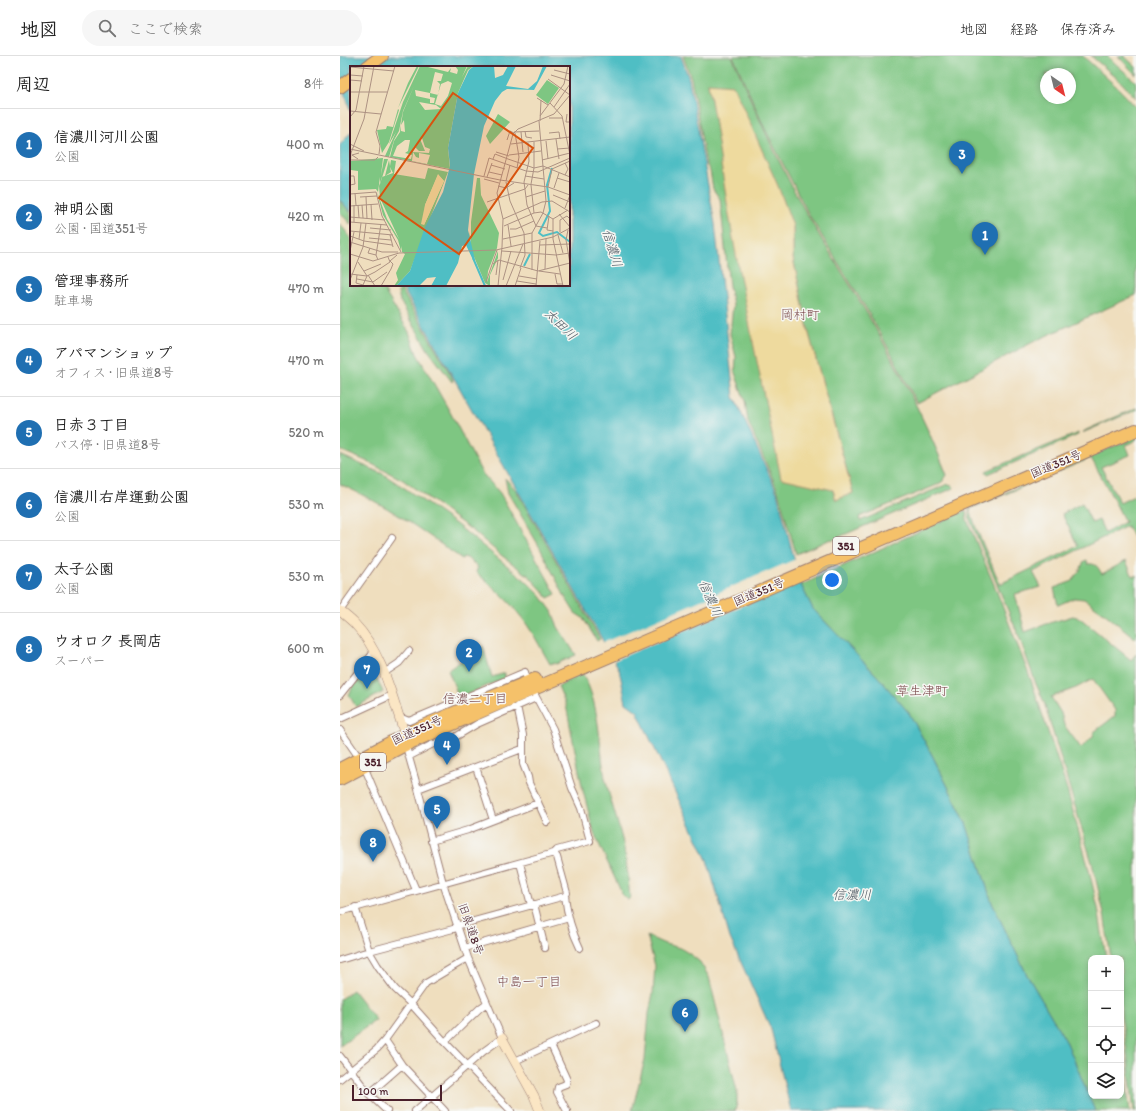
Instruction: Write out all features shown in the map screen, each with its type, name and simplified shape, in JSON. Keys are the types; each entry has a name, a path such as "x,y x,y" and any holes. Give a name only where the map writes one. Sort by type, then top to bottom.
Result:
{"highway":[{"path":"368,66 382,56"},
{"path":"340,87 350,80"},
{"name":"国道351号","path":"340,769 362,763 406,745 558,674 1136,421"},
{"name":"国道351号","path":"558,674 1136,430"},
{"name":"国道351号","path":"340,779 362,763"}],"street":[{"path":"967,508 1136,435"},
{"path":"340,912 416,890 554,854 557,850 590,841 581,808 572,788 553,729 535,697 477,724 452,739 431,745 406,745 392,695 374,652 369,642 357,626 340,611 392,538"},
{"path":"384,673 400,663 409,651"},
{"path":"340,695 374,652"},
{"path":"399,717 409,721 524,672 526,676"},
{"path":"340,719 392,695"},
{"path":"517,706 523,735 523,764 529,783 547,822"},
{"path":"340,730 362,763 416,890"},
{"name":"旧県道8号","path":"406,745 442,883 456,927 502,1038 534,1096 540,1111"},
{"path":"418,788 522,749"},
{"path":"476,767 492,820"},
{"path":"431,841 468,830 538,803"},
{"path":"554,854 557,857 567,893 566,896 569,918 580,948"},
{"path":"520,863 540,927 544,948"},
{"path":"340,960 566,896"},
{"path":"355,907 369,951 395,989 411,1004 511,1111"},
{"path":"465,948 569,918"},
{"path":"340,1079 385,1040 426,983 468,958"},
{"path":"445,1042 487,1003"},
{"path":"515,1061 596,1023"},
{"path":"415,1111 502,1038"},
{"path":"385,1040 402,1065 445,1111"},
{"path":"551,1045 567,1080 566,1084 558,1088 557,1092 567,1111"},
{"path":"340,1056 369,1094 387,1111"},
{"path":"369,1094 402,1065"}],"green space":[{"path":"683,56 732,56 784,172 811,222 865,310 887,350 909,391 947,475 943,481 937,485 859,517 860,521 948,484 952,485 954,488 796,554 778,491 748,422 745,401 735,373 736,357 730,334 733,305 729,286 720,199 713,189 710,171 706,164 691,78","holes":["708,83 793,226 793,258 809,334 853,493 836,500 714,113"]},
{"path":"733,56 1083,56 1136,107 1136,295 1035,341 917,403 867,310 809,215 764,127"},
{"path":"1091,56 1107,56 1136,82 1136,98 1118,79"},
{"path":"1118,56 1124,56 1136,67 1136,75"},
{"path":"340,201 350,212 350,224 340,212"},
{"path":"340,224 350,237 350,286 382,286 409,332 417,354 482,473 500,493 556,594 548,598 529,576 473,531 403,480 366,461 340,450"},
{"path":"401,289 451,375 453,380 452,382 428,350 400,301 398,292"},
{"path":"1136,408 1136,410 1082,433 1086,430"},
{"path":"1078,433 1078,435 988,474 986,471"},
{"path":"1136,437 1136,440 1126,445 1130,455 1101,467 1120,503 1136,495 1136,543 1127,526 1033,572 1041,587 1015,594 1025,632 1073,616 1080,618 1131,660 1136,654 1136,1111 1134,1111 1124,1034 1124,955 1111,955 1104,914 1092,863 1044,702 1020,639 970,520 969,508","holes":["1091,458 1125,522 1105,533 1099,520 1092,523 1082,503 1062,514 1078,546 1000,584 976,528 970,509","1093,679 1115,710 1115,716 1094,732 1093,736 1081,748 1064,725 1061,713 1051,697 1076,688"]},
{"path":"340,455 383,474 406,489 457,525 526,581 540,595 552,611 558,627 576,655 556,664 550,664 523,619 503,597 476,572 478,567 467,558 463,557 462,559 395,513 340,484"},
{"path":"505,478 516,490 600,639 597,641 583,618 575,613 565,597 539,546 508,493"},
{"path":"966,510 967,520 1031,680 1066,786 1098,908 1106,955 1088,955 1088,1094 1067,1043 1027,975 992,903 966,823 909,713 878,677 813,609 801,585"},
{"path":"1087,560 1088,564 1095,565 1102,574 1126,561 1133,577 1136,575 1136,639 1084,599 1074,598 1058,605 1054,588 1073,581 1084,561"},
{"path":"483,646 492,677 505,673 505,678 459,698 448,670"},
{"path":"372,669 383,692 356,707 349,695 353,686"},
{"path":"582,673 588,684 596,710 605,778 623,843 630,898 628,900 623,896 594,833 583,791 566,705 558,686 564,684 566,680"},
{"path":"647,936 665,944 680,948 690,954 700,962 709,977 737,1091 735,1111 632,1111 645,1059 649,1013 653,993 655,966"},
{"path":"353,990 376,1020 340,1046 340,999"},
{"path":"1124,1070 1130,1111 1095,1111 1090,1099 1124,1099"}],"sand":[{"path":"708,83 733,85 778,186 793,226 793,258 809,334 853,493 836,500 833,490 781,478 740,276"}],"water":[{"name":"信濃川","path":"340,56 681,56 689,79 715,224 734,397 777,492 801,585 813,609 878,677 909,713 966,823 992,903 1027,975 1067,1043 1088,1094 1088,1099 1090,1099 1095,1111 791,1111 771,1029 730,938 707,860 637,711 626,703 619,669 402,286 570,286 570,66 350,66 350,110 340,83"},
{"path":"350,133 350,211 340,200 340,145"}],"pier":[{"path":"796,559 802,580 613,661 602,643"}],"place":[{"name":"管理事務所","path":"962,174"},
{"name":"信濃川河川公園","path":"985,255"},
{"name":"神明公園","path":"469,672"},
{"name":"太子公園","path":"367,689"},
{"name":"アパマンショップ","path":"447,765"},
{"name":"日赤３丁目","path":"437,829"},
{"name":"ウオロク 長岡店","path":"373,862"},
{"name":"信濃川右岸運動公園","path":"685,1032"}],"district":[{"name":"岡村町","path":"800,314"},
{"name":"草生津町","path":"922,690"},
{"name":"信濃二丁目","path":"475,698"},
{"name":"中島一丁目","path":"529,981"}],"water label":[{"name":"太田川","path":"561,324"}]}
